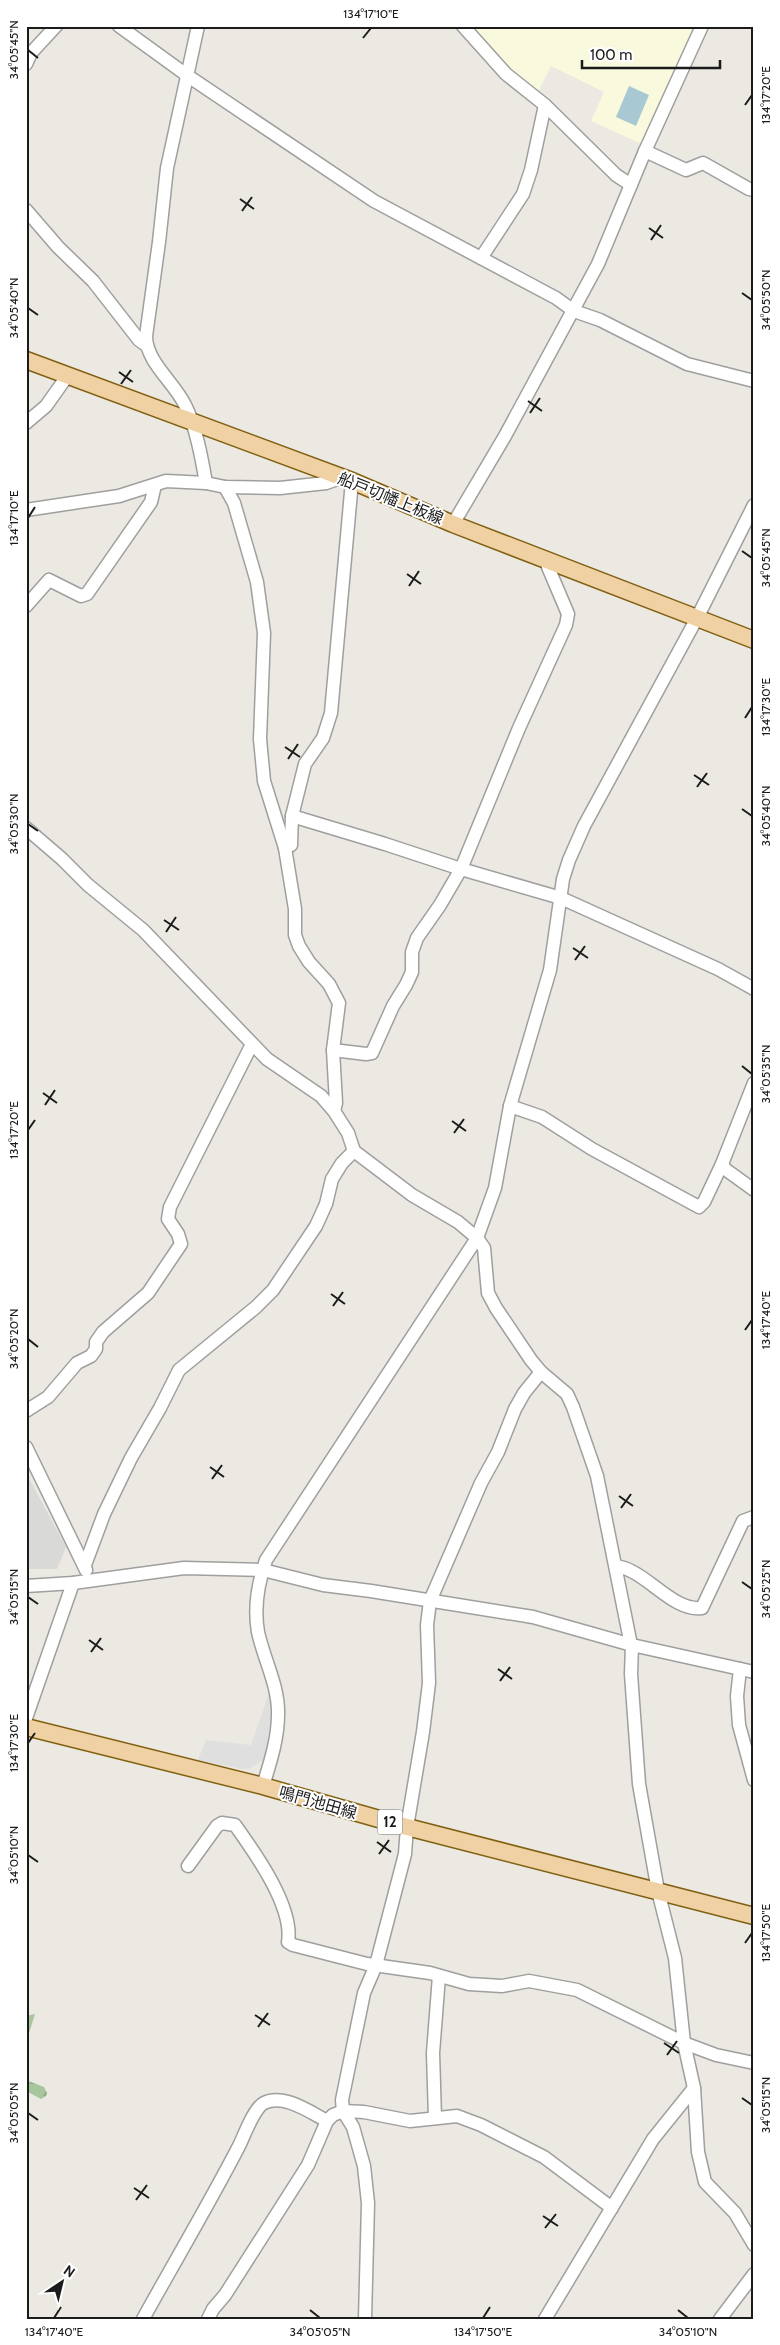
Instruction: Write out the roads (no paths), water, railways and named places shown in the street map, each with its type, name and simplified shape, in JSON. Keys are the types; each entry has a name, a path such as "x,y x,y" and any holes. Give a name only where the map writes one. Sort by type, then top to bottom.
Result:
{"main road":[{"name":"船戸切幡上板線","path":"26,360 347,479 453,524 754,640"},
{"name":"鳴門池田線","path":"26,1727 263,1786 407,1827 754,1916"}],"street":[{"path":"26,64 31,53 56,26"},
{"path":"119,26 188,76 374,201 556,298 574,311 600,320 687,364 754,381"},
{"path":"146,345 167,168 198,26"},
{"path":"463,26 506,74 545,104 616,175 631,185"},
{"path":"453,524 574,311 598,264 702,26"},
{"path":"481,258 523,194 531,170 545,104"},
{"path":"646,151 686,170 703,163 754,190"},
{"path":"26,210 58,247 93,281 139,340 146,345 150,354 170,380 186,406 206,483"},
{"path":"26,423 46,406 68,375"},
{"path":"26,510 119,496 166,481 206,483 225,487 280,488 347,479 331,713 323,738 305,764 292,816 291,845 285,848"},
{"path":"26,606 49,580 81,596 87,594 151,502 155,485"},
{"path":"225,487 234,503 257,582 264,633 260,739 264,781 285,848 295,908 295,935 299,946 309,962 329,984 339,1003 333,1050 336,1104 334,1111"},
{"path":"263,1786 276,1738 278,1714 274,1684 258,1633 256,1609 263,1570 272,1550 477,1238 495,1188 510,1106 550,970 569,860 580,835 697,618 754,505"},
{"path":"333,1050 366,1054 372,1052 412,972 412,952 417,938 440,905 461,869 519,728 566,625 568,614 548,567 547,560"},
{"path":"292,816 561,898 718,970 754,989"},
{"path":"26,828 62,859 88,885 143,930 267,1059 321,1096 334,1111 348,1133 354,1151 412,1195 458,1222 477,1238 484,1248 488,1293 496,1308 541,1372 567,1394 597,1476 632,1645 631,1674 639,1784 658,1891 675,1958 684,2043 694,2088 698,2152 705,2182 735,2213 754,2245"},
{"path":"26,1410 48,1397 77,1363 91,1356 96,1349 96,1342 103,1332 148,1293 180,1244 178,1234 168,1219 170,1207 252,1044"},
{"path":"510,1106 542,1117 592,1149 699,1207 704,1202 722,1164 754,1083"},
{"path":"85,1565 104,1514 179,1370 256,1307 273,1290 316,1226 326,1204 332,1179 342,1163 354,1151"},
{"path":"722,1164 754,1190"},
{"path":"365,2319 368,2220 364,2166 352,2127 343,2111 342,2100 364,1992 376,1965 405,1854 407,1827 424,1732 429,1683 427,1624 430,1601 477,1491 498,1452 515,1409 541,1372"},
{"path":"26,1447 85,1565 88,1581"},
{"path":"616,1566 632,1571 675,1600 694,1609 702,1608 743,1521 754,1517"},
{"path":"26,1586 73,1583 184,1568 263,1570 323,1585 533,1617 632,1645 754,1672"},
{"path":"26,1718 73,1583"},
{"path":"740,1669 737,1696 739,1725 754,1780"},
{"path":"188,1866 217,1826 222,1824 235,1825 271,1878 290,1931 288,1942 293,1945 376,1965 439,1976 469,1984 502,1986 529,1981 577,1990 684,2043 716,2055 754,2063"},
{"path":"435,2118 433,2053 439,1976"},
{"path":"545,2319 653,2139 694,2088"},
{"path":"143,2319 256,2113 263,2104 279,2100 303,2108 327,2121"},
{"path":"208,2319 213,2308 225,2295 308,2164 327,2121 333,2115 343,2111 364,2112 410,2121 457,2116 522,2144 544,2156 612,2208"},
{"path":"720,2319 754,2274"}],"water":[{"path":"629,86 649,95 636,126 616,117"}]}
